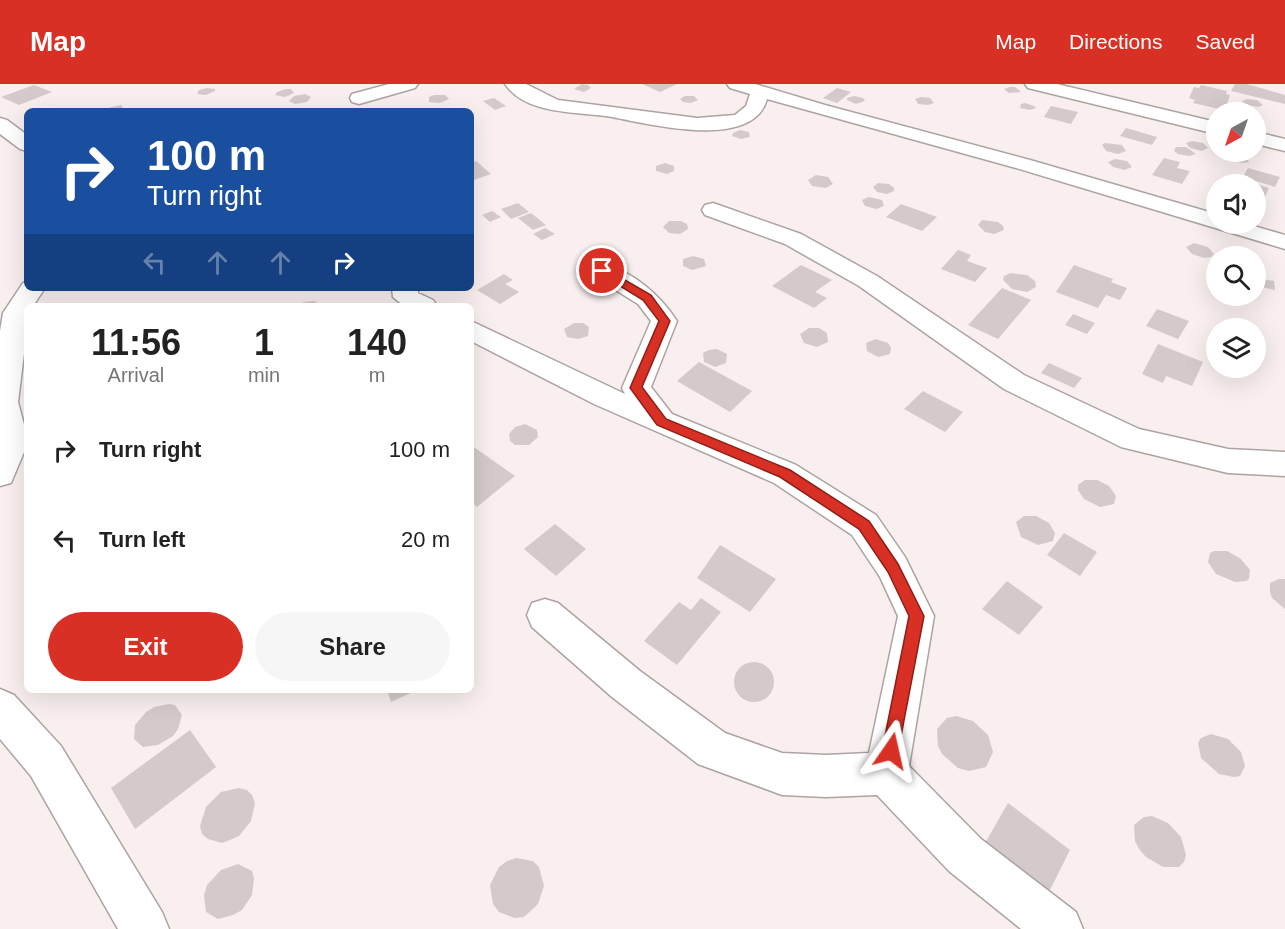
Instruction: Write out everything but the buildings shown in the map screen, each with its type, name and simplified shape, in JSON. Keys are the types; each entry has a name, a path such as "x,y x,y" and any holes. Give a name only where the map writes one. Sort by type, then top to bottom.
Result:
{"street":[{"path":"345,84 363,104 409,84"},
{"path":"514,84 535,98 567,108 597,109 684,123 717,125 737,121 756,109 760,103 760,92"},
{"path":"736,84 1206,218"},
{"path":"1034,84 1206,126"},
{"path":"0,124 24,143"},
{"path":"1266,140 1285,145"},
{"path":"713,210 793,238 868,281 1014,382 1132,439 1228,461 1285,464"},
{"path":"1258,234 1285,242"},
{"path":"602,271 647,298 664,321 636,388 662,422"},
{"path":"0,474 13,441 3,402 16,313 30,291"},
{"path":"405,291 406,297 417,303"},
{"path":"474,332 604,397 785,474 864,525 893,568 916,616 886,773"},
{"path":"545,615 626,684 713,749 782,774 826,776 886,773 965,855 1059,929"},
{"path":"0,709 46,761 145,929"}],"route":[{"path":"602,271 647,298 664,321 636,388 662,422 785,474 864,525 893,568 916,616 891,751"}]}
